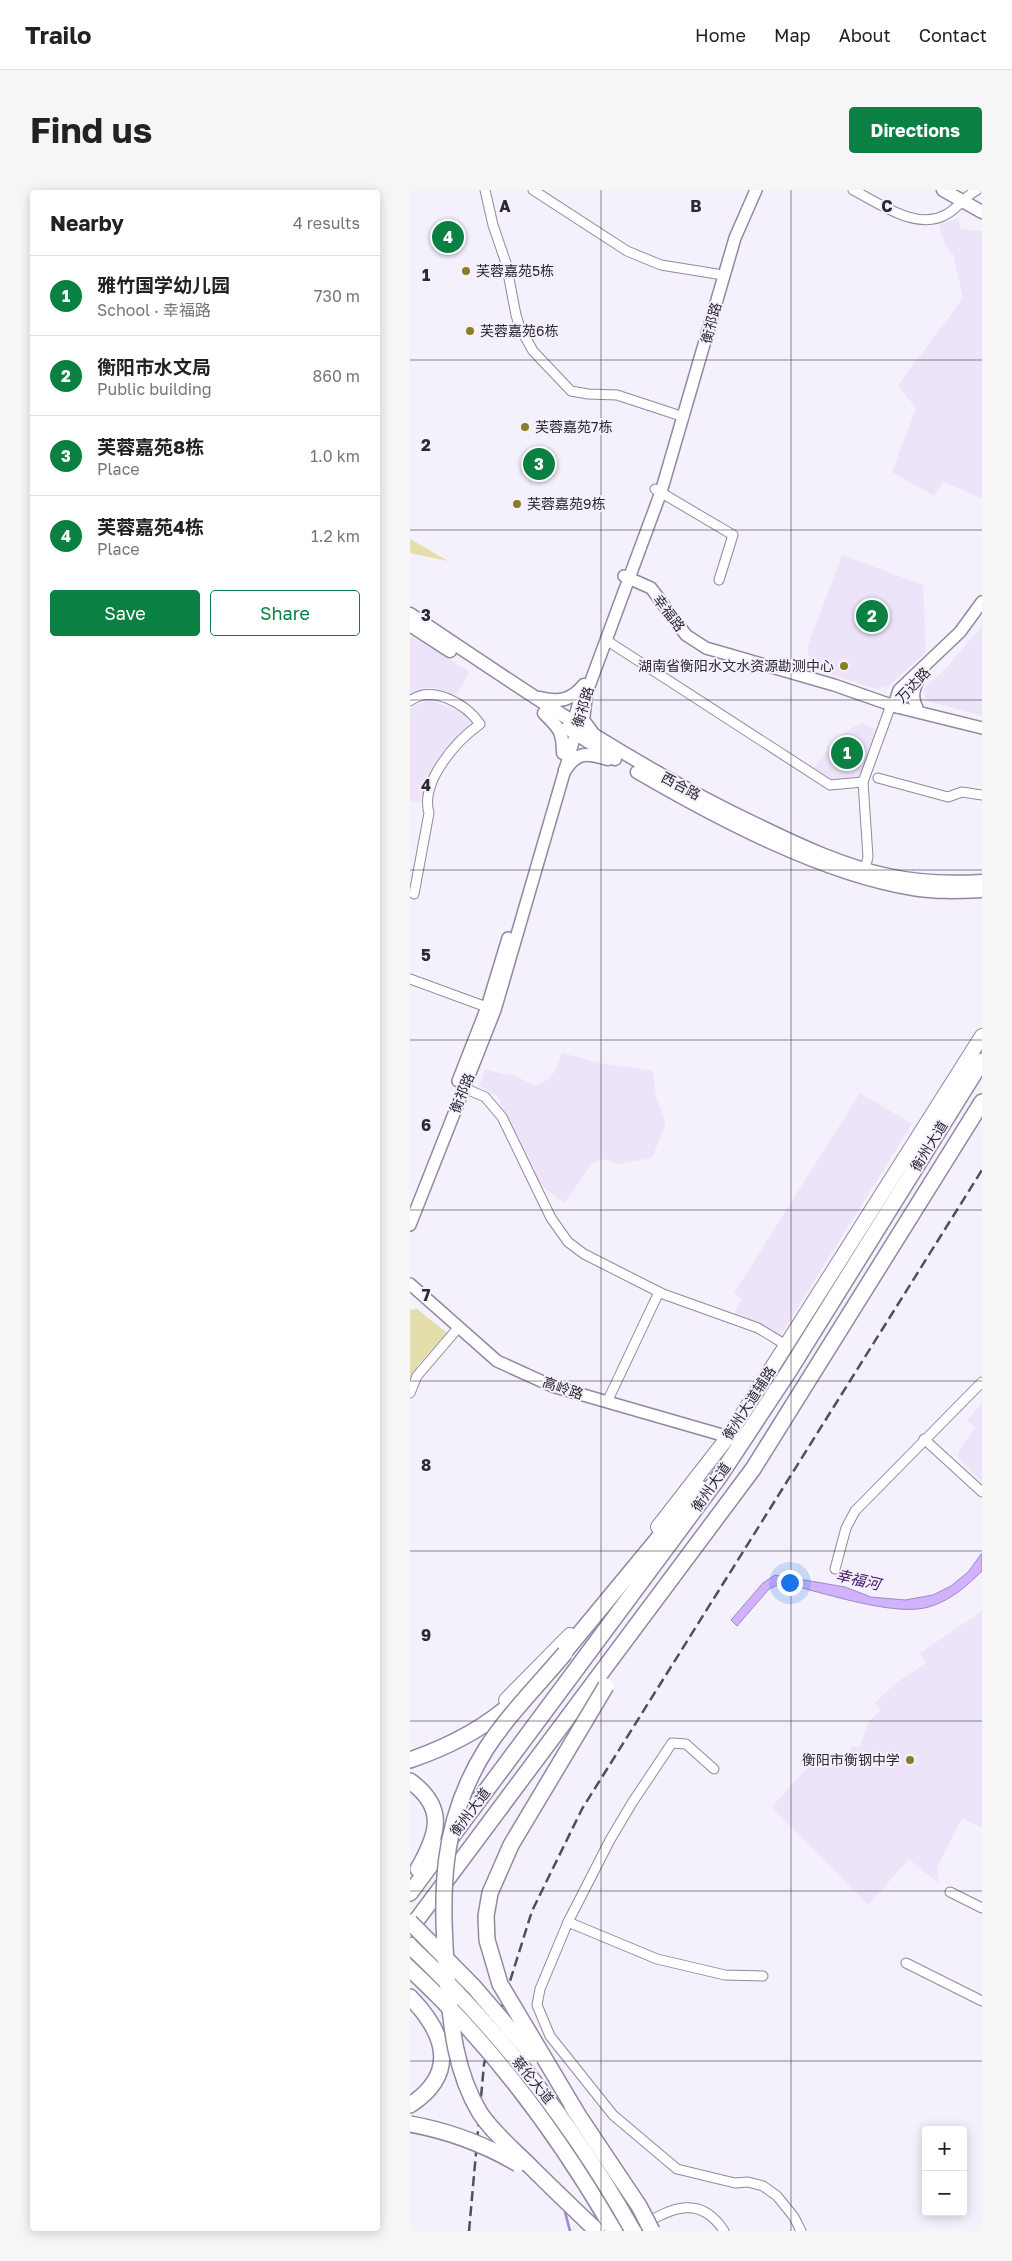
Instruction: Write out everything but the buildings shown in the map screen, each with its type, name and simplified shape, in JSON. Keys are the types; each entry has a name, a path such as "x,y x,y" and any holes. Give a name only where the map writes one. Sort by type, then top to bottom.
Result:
{"highway":[{"name":"衡州大道","path":"410,1893 654,1567 982,1061"},
{"name":"衡州大道","path":"410,1929 674,1577 753,1468 982,1102"},
{"path":"597,2231 490,2127 471,2096 461,2072 450,2015 442,1915 443,1888 451,1828 472,1773 501,1729 707,1479 736,1439"},
{"path":"652,2231 639,2206 577,2113 500,1984 487,1940 486,1916 490,1893 511,1845 674,1577"},
{"path":"410,1760 457,1741 506,1710 565,1653"},
{"path":"410,1781 422,1790 435,1813 432,1844 410,1882"},
{"path":"410,1922 474,1987 538,2062 577,2113"},
{"name":"蔡伦大道","path":"410,1946 465,2000 530,2075 565,2120 602,2176 632,2231"},
{"name":"蔡伦大道","path":"410,1969 475,2033 524,2094 568,2154 614,2231"},
{"path":"410,1997 430,2020 442,2050 442,2067 435,2084 424,2096 410,2104"},
{"path":"410,2124 433,2128 466,2138 496,2151 547,2182"}],"main road":[{"path":"942,190 965,194 982,204"},
{"path":"965,194 982,212"},
{"name":"西合路","path":"410,614 530,695 622,763 729,822 800,854 862,878 915,890 982,891"},
{"name":"西合路","path":"410,625 544,714 599,739 626,756 734,814 786,838 865,870 917,880 954,883 982,881"},
{"path":"530,695 558,701 585,690"},
{"path":"585,690 583,720 599,739"},
{"path":"544,714 560,728 563,738 563,753"},
{"path":"565,770 572,758 578,755 600,757 622,763"},
{"name":"衡州大道辅路","path":"410,1752 449,1737 469,1726 524,1684 563,1643 736,1439 786,1345 982,1036"}],"street":[{"path":"485,190 493,225 506,263 516,315 520,328 533,351 571,391 588,394 617,395 682,416"},
{"path":"533,190 627,251 661,265 717,274"},
{"name":"衡祁路","path":"682,416 728,236 749,190"},
{"name":"衡祁路","path":"585,690 606,640 658,491 735,238 756,190"},
{"path":"853,190 899,214 919,220 947,214 965,194"},
{"path":"658,491 733,535 719,580"},
{"name":"衡祁路","path":"410,1225 464,1088 491,1009 565,770 585,690 628,577"},
{"name":"幸福路","path":"628,577 651,588 686,635 706,648 982,728"},
{"name":"万达路","path":"893,703 899,690 960,632 982,602"},
{"name":"万达路","path":"893,703 963,634 982,610"},
{"path":"606,640 830,785 863,782"},
{"path":"916,708 913,700 913,691 919,678"},
{"path":"410,701 427,694 453,700 473,714 480,724 458,742 440,767 428,791 426,802 429,813 414,894"},
{"path":"865,870 868,857 863,782 893,703"},
{"name":"幸福路","path":"893,703 982,724"},
{"name":"衡祁路","path":"410,1204 491,1009 563,753 574,728"},
{"path":"878,778 948,796 962,792 982,795"},
{"path":"410,979 491,1009"},
{"path":"464,1088 485,1097 502,1117 551,1218 568,1242 584,1254 659,1292 758,1328 786,1345"},
{"name":"高岭路","path":"410,1284 497,1361 552,1386 736,1439"},
{"path":"607,1402 659,1292"},
{"path":"410,1393 416,1376 458,1328"},
{"path":"835,1569 846,1528 855,1510 982,1382"},
{"path":"924,1439 982,1492"},
{"path":"714,1769 686,1744 672,1743 632,1802 568,1922 540,1989 537,2005 550,2036 613,2115 677,2170 735,2183 748,2182 763,2186 777,2196 794,2217 801,2231"},
{"path":"950,1892 982,1908"},
{"path":"568,1922 657,1960 725,1974 763,1976"},
{"path":"906,1963 982,2001"},
{"path":"632,2231 667,2212 686,2206 703,2211 718,2222 724,2231"}],"shaded area":[{"path":"958,218 961,229 982,231 982,499 943,481 934,496 892,472 916,408 898,385 963,298 953,254 945,245 938,222 944,223"},
{"path":"410,539 448,561 410,553"},
{"path":"842,555 923,585 926,652 887,688 882,686 879,690 813,669 807,648"},
{"path":"982,626 982,716 927,701 924,689 947,667"},
{"path":"410,637 425,642 469,672 455,698 434,688 427,688 410,697"},
{"path":"429,700 469,715 474,724 433,773 419,803 410,801 410,708"},
{"path":"862,722 879,732 858,779 836,782 814,768 835,739"},
{"path":"562,1053 600,1063 653,1071 656,1097 666,1123 652,1158 617,1164 606,1159 593,1163 564,1203 541,1185 497,1096 479,1086 485,1069 507,1075 509,1073 534,1085 542,1083 550,1078 556,1069"},
{"path":"860,1093 912,1124 780,1336 758,1323 733,1315 742,1299 734,1293"},
{"path":"417,1309 447,1333 418,1365 410,1381 410,1310"},
{"path":"982,1404 982,1482 958,1458 958,1452 975,1428 967,1420"},
{"path":"982,1553 982,1571 959,1592 932,1606 917,1609 879,1607 782,1583 769,1589 737,1626 731,1620 763,1583 775,1575 845,1587 871,1597 905,1600 933,1595 951,1586 968,1572"},
{"name":"衡阳市衡钢中学","path":"982,1611 982,1828 962,1818 937,1867 939,1884 909,1859 868,1905 772,1807 808,1767 833,1763 844,1757 853,1746 859,1748 869,1721 881,1710 875,1703 896,1683 926,1663 920,1653"}],"waterway":[{"name":"幸福河","path":"564,2208 570,2231"}],"railway":[{"path":"469,2231 484,2064 532,1911 582,1809 982,1170"}],"place":[{"name":"芙蓉嘉苑4栋","path":"448,237"},
{"name":"芙蓉嘉苑5栋","path":"466,271"},
{"name":"芙蓉嘉苑6栋","path":"470,331"},
{"name":"芙蓉嘉苑7栋","path":"525,427"},
{"name":"芙蓉嘉苑8栋","path":"539,464"},
{"name":"芙蓉嘉苑9栋","path":"517,504"},
{"name":"衡阳市水文局","path":"872,616"},
{"name":"湖南省衡阳水文水资源勘测中心","path":"844,666"},
{"name":"雅竹国学幼儿园","path":"847,753"},
{"name":"衡阳市衡钢中学","path":"910,1760"}]}
